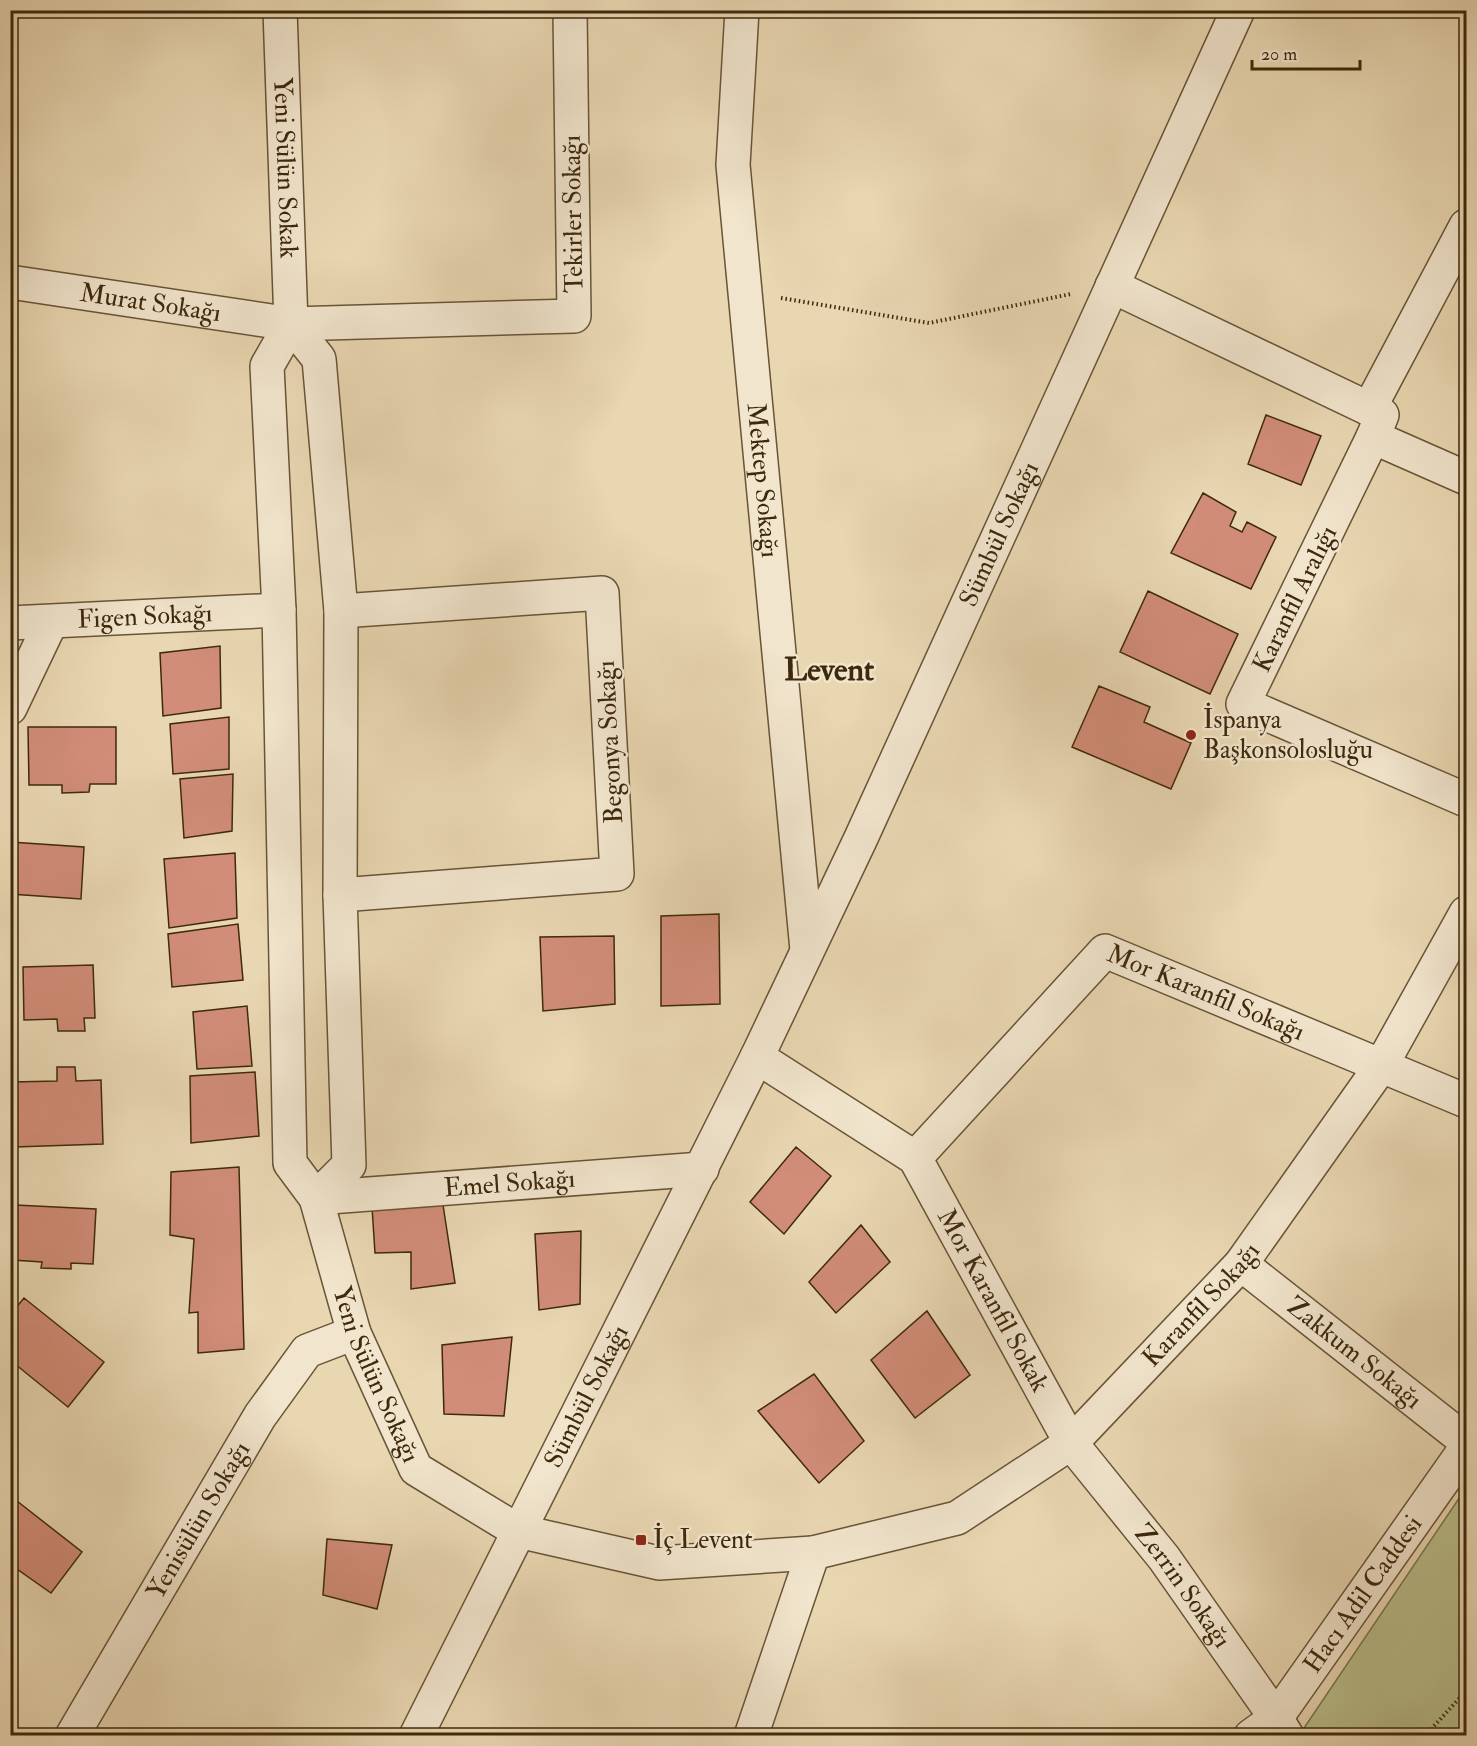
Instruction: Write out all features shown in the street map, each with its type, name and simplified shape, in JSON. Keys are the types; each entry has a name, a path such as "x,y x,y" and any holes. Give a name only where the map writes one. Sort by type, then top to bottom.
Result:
{"street":[{"name":"Yeni Sülün Sokak","path":"280,10 291,324"},
{"name":"Mektep Sokağı","path":"742,10 733,165 807,952"},
{"name":"Sümbül Sokağı","path":"416,1736 757,1057 871,816 1238,10"},
{"name":"Tekirler Sokağı","path":"291,324 574,316 569,11"},
{"path":"1371,423 1467,226"},
{"name":"Murat Sokağı","path":"10,282 291,324"},
{"path":"1112,286 1371,423 1467,478"},
{"path":"291,324 319,359 341,611 340,895 349,1165 316,1198 290,1163 279,610 267,366 291,324"},
{"name":"Karanfil Aralığı","path":"1371,423 1243,704 1467,800"},
{"name":"Begonya Sokağı","path":"340,895 617,874 602,593 341,611"},
{"name":"Figen Sokağı","path":"10,623 279,610"},
{"path":"10,708 51,622"},
{"name":"Karanfil Sokağı","path":"518,1531 659,1563 813,1553 957,1518 1071,1443 1241,1264 1381,1066 1467,913"},
{"name":"Mor Karanfil Sokağı","path":"915,1158 1106,951 1467,1101"},
{"path":"757,1057 915,1158"},
{"name":"Mor Karanfil Sokak","path":"915,1158 1071,1443"},
{"name":"Emel Sokağı","path":"316,1198 702,1169"},
{"name":"Yeni Sülün Sokağı","path":"316,1198 354,1333 416,1469 518,1531"},
{"name":"Zakkum Sokağı","path":"1241,1264 1467,1441"},
{"name":"Yenisülün Sokağı","path":"72,1736 260,1416 308,1351 354,1333"},
{"name":"Zerrin Sokağı","path":"1071,1443 1164,1558 1272,1730"},
{"name":"Hacı Adil Caddesi","path":"1272,1730 1467,1448"},
{"path":"751,1736 813,1553"}],"path":[{"path":"745,292 929,323 1112,286"},
{"path":"1425,1736 1467,1691"}],"green space":[{"path":"1466,1488 1466,1735 1305,1735 1302,1731"}],"building":[{"path":"1266,415 1321,436 1301,485 1248,464"},
{"path":"1203,493 1236,512 1230,526 1242,532 1247,522 1276,537 1251,589 1171,553"},
{"path":"1148,591 1238,634 1210,694 1120,652"},
{"path":"220,646 221,708 163,716 160,653"},
{"path":"1099,686 1150,707 1144,722 1191,743 1171,789 1072,747"},
{"path":"229,717 229,769 173,774 170,724"},
{"path":"28,727 116,727 116,784 90,784 89,792 62,793 62,785 29,785"},
{"path":"233,774 232,831 184,838 180,779"},
{"path":"10,842 84,847 81,899 10,894"},
{"path":"235,853 237,918 169,928 164,859"},
{"path":"719,914 720,1004 661,1006 661,916"},
{"path":"238,924 243,980 172,987 168,934"},
{"path":"614,936 615,1004 543,1011 540,937"},
{"path":"93,965 95,1018 84,1018 85,1031 58,1031 57,1019 24,1020 23,967"},
{"path":"247,1006 252,1066 197,1069 193,1012"},
{"path":"57,1067 75,1067 76,1081 101,1080 103,1144 15,1147 13,1082 57,1081"},
{"path":"255,1072 259,1136 191,1143 190,1076"},
{"path":"796,1147 831,1176 784,1234 750,1202"},
{"path":"239,1167 244,1349 198,1353 198,1312 189,1313 194,1239 170,1235 171,1172"},
{"path":"15,1205 96,1209 93,1264 71,1263 71,1269 41,1268 42,1262 12,1260"},
{"path":"443,1205 455,1283 411,1289 411,1252 375,1253 372,1207"},
{"path":"861,1225 890,1262 836,1313 809,1282"},
{"path":"581,1231 580,1304 539,1310 535,1234"},
{"path":"24,1298 104,1362 68,1407 10,1360 10,1315"},
{"path":"927,1311 970,1375 915,1418 871,1360"},
{"path":"512,1337 504,1416 444,1414 442,1345"},
{"path":"814,1374 864,1441 819,1483 758,1411"},
{"path":"17,1501 82,1552 51,1593 10,1564 10,1508"},
{"path":"327,1539 392,1545 377,1609 323,1595"}],"place":[{"name":"İspanya Başkonsolosluğu","path":"1191,735"},
{"name":"İç Levent","path":"641,1540"}],"district":[{"name":"Levent","path":"829,670"}]}
